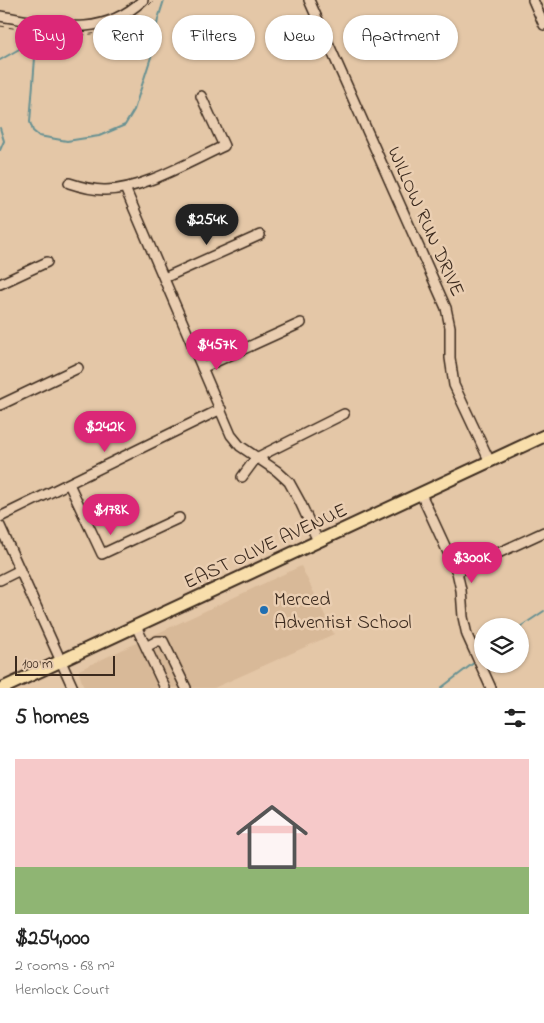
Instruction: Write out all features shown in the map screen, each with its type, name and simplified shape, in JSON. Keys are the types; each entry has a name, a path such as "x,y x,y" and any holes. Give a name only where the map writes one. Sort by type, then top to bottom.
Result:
{"main road":[{"name":"EAST OLIVE AVENUE","path":"3,688 544,436"}],"street":[{"path":"0,16 73,27 96,26 118,19 143,0"},
{"name":"WILLOW RUN DRIVE","path":"309,0 446,308 450,327 450,358 454,385 490,462"},
{"path":"533,0 544,25"},
{"path":"69,183 105,190 125,188 149,180 224,146 201,96"},
{"path":"125,188 232,435 240,446 277,471 288,482 300,502 318,541"},
{"path":"164,278 260,235"},
{"path":"0,284 47,262"},
{"path":"202,368 301,323"},
{"path":"0,405 78,368"},
{"path":"0,517 221,409"},
{"path":"242,477 256,458 344,414"},
{"path":"69,484 102,554 179,518"},
{"path":"421,494 457,572 467,635 491,688"},
{"path":"0,526 73,688"},
{"path":"457,572 544,532"},
{"path":"0,580 20,570"},
{"path":"136,626 165,688"},
{"path":"146,647 157,641 163,641 186,688"}],"shaded area":[{"name":"Merced Adventist School","path":"301,566 334,634 214,688 84,688 79,670"}],"waterway":[{"path":"0,60 21,48 27,47 33,51 35,58 30,122 33,131 39,136 67,141 99,136 125,125 134,110 151,57 158,19 164,0"},
{"path":"0,128 4,141 0,150"},
{"path":"529,621 544,611"},
{"path":"441,688 474,663"}],"place":[{"name":"Merced Adventist School","path":"264,610"}]}
